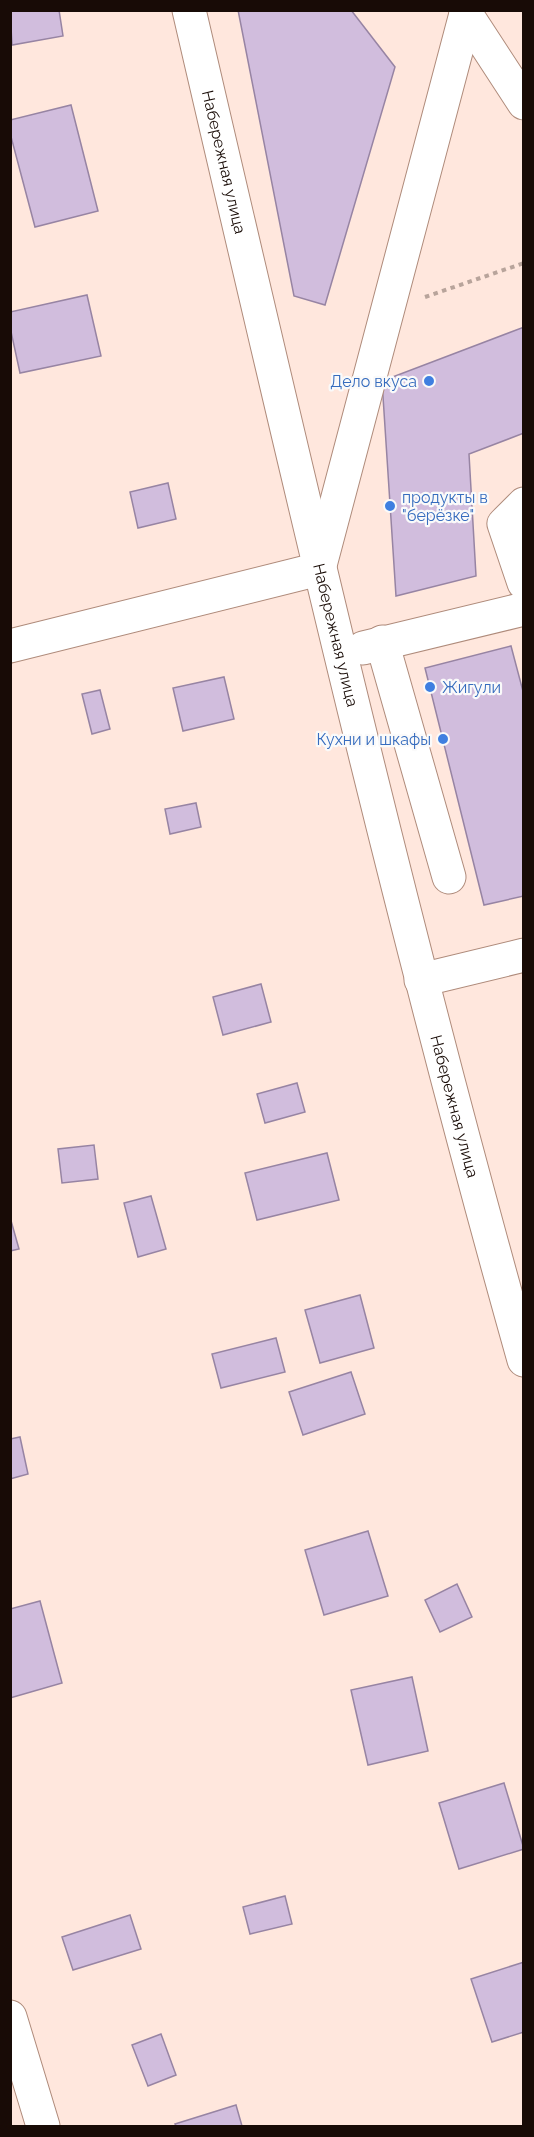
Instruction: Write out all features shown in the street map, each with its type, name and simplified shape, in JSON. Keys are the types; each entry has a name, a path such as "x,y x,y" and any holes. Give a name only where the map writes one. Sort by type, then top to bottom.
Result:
{"street":[{"name":"Набережная улица","path":"189,10 319,568 421,980 512,1274 524,1359"},
{"path":"10,646 319,568 466,12"},
{"path":"466,12 524,104"},
{"path":"524,504 504,524 524,583"},
{"path":"340,653 524,609"},
{"path":"382,642 449,877"},
{"path":"421,980 524,956"},
{"path":"10,2017 43,2127"}],"path":[{"path":"388,310 524,263"}],"building":[{"path":"10,10 59,10 63,36 12,45"},
{"path":"238,10 351,10 395,67 325,305 294,296"},
{"path":"71,105 98,211 35,227 10,133 10,120"},
{"path":"87,295 101,356 20,373 10,327 10,312"},
{"path":"524,327 524,433 469,454 476,576 396,596 382,381"},
{"path":"168,483 176,519 138,528 130,492"},
{"path":"511,646 524,695 524,896 484,905 425,668"},
{"path":"224,677 234,719 183,731 173,688"},
{"path":"100,690 110,729 92,734 82,694"},
{"path":"196,803 201,827 170,834 165,809"},
{"path":"261,984 271,1022 223,1035 213,997"},
{"path":"297,1083 305,1112 265,1123 257,1094"},
{"path":"94,1145 98,1179 62,1183 58,1149"},
{"path":"327,1153 339,1200 257,1220 245,1173"},
{"path":"151,1196 166,1249 138,1257 124,1203"},
{"path":"10,1217 19,1249 10,1251"},
{"path":"360,1295 374,1348 320,1363 305,1310"},
{"path":"276,1338 285,1372 221,1388 212,1354"},
{"path":"351,1372 365,1414 303,1435 289,1392"},
{"path":"20,1437 28,1474 10,1479 10,1439"},
{"path":"368,1531 388,1596 324,1615 305,1550"},
{"path":"457,1584 472,1617 440,1632 425,1600"},
{"path":"40,1601 62,1683 10,1698 10,1609"},
{"path":"412,1677 428,1751 368,1765 351,1690"},
{"path":"504,1783 524,1849 459,1869 439,1803"},
{"path":"285,1896 292,1924 250,1934 243,1907"},
{"path":"130,1915 141,1949 73,1970 62,1937"},
{"path":"524,1962 524,2032 492,2042 471,1979"},
{"path":"161,2034 176,2075 148,2086 132,2045"},
{"path":"236,2105 242,2126 176,2126 175,2124"}],"place":[{"name":"Дело вкуса","path":"429,381"},
{"name":"продукты в \"берёзке\"","path":"390,506"},
{"name":"Жигули","path":"430,687"},
{"name":"Кухни и шкафы","path":"443,739"}]}
